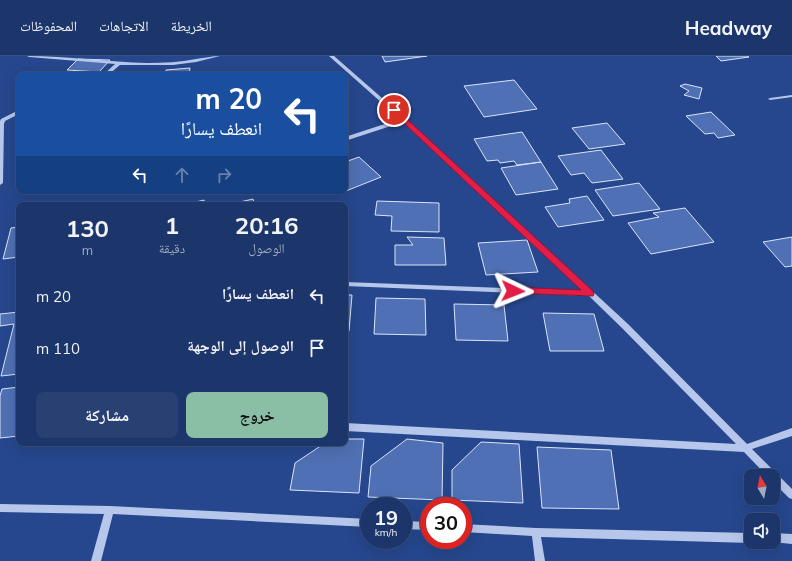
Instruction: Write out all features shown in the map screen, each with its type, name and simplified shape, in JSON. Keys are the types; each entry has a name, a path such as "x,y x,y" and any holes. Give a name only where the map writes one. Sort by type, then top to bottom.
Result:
{"street":[{"path":"29,56 150,64 185,62 218,56"},
{"path":"331,56 404,120 590,294 706,406 792,495"},
{"path":"108,72 120,62"},
{"path":"770,99 792,96"},
{"path":"0,183 1,124 3,120 16,114"},
{"path":"348,137 404,120"},
{"path":"348,284 590,294"},
{"path":"348,427 745,448 792,432"},
{"path":"0,508 110,510 360,523"},
{"path":"96,561 110,510"},
{"path":"472,528 536,532 744,538"},
{"path":"536,532 540,561"},
{"path":"780,538 792,538"}],"building":[{"path":"382,56 427,56 385,62"},
{"path":"716,56 747,56 749,57 721,61"},
{"path":"78,59 110,60 99,72 67,70"},
{"path":"190,68 189,72 166,72 166,70"},
{"path":"514,80 537,109 484,117 464,86"},
{"path":"685,84 702,88 699,99 684,95 689,91 680,86"},
{"path":"711,112 735,135 718,138 714,133 705,134 686,116"},
{"path":"607,123 625,144 589,149 572,128"},
{"path":"522,132 541,162 517,165 514,161 500,163 498,160 487,161 474,139"},
{"path":"601,150 623,179 592,183 584,173 571,175 558,156"},
{"path":"359,157 381,177 348,190 348,161"},
{"path":"541,162 558,189 516,195 501,168"},
{"path":"639,183 660,209 613,216 595,190"},
{"path":"587,196 604,220 558,227 545,207 570,203 569,199"},
{"path":"253,199 254,202 240,202"},
{"path":"377,201 439,203 439,232 391,231 392,216 375,215"},
{"path":"685,208 714,242 651,254 628,223 659,217 653,213"},
{"path":"16,227 16,257 3,259 11,228"},
{"path":"407,237 444,238 446,265 395,265 395,245 413,245"},
{"path":"792,237 792,266 785,267 763,242"},
{"path":"527,240 538,272 486,275 478,243"},
{"path":"348,295 352,295 349,331"},
{"path":"376,298 425,299 426,335 374,334"},
{"path":"454,304 504,305 508,341 456,340"},
{"path":"16,312 16,374 1,376 14,324 0,326 0,314"},
{"path":"543,313 594,314 604,351 550,351"},
{"path":"16,387 16,436 0,438 0,396 2,389"},
{"path":"348,439 364,439 359,493 290,490 295,463 320,446 348,446"},
{"path":"407,439 443,443 442,497 420,497 420,499 412,499 412,497 368,497 371,466"},
{"path":"481,442 519,444 523,503 472,501 472,497 452,497 452,470"},
{"path":"537,447 611,450 619,509 542,508"}],"route":[{"path":"394,110 590,294 513,291"}]}
